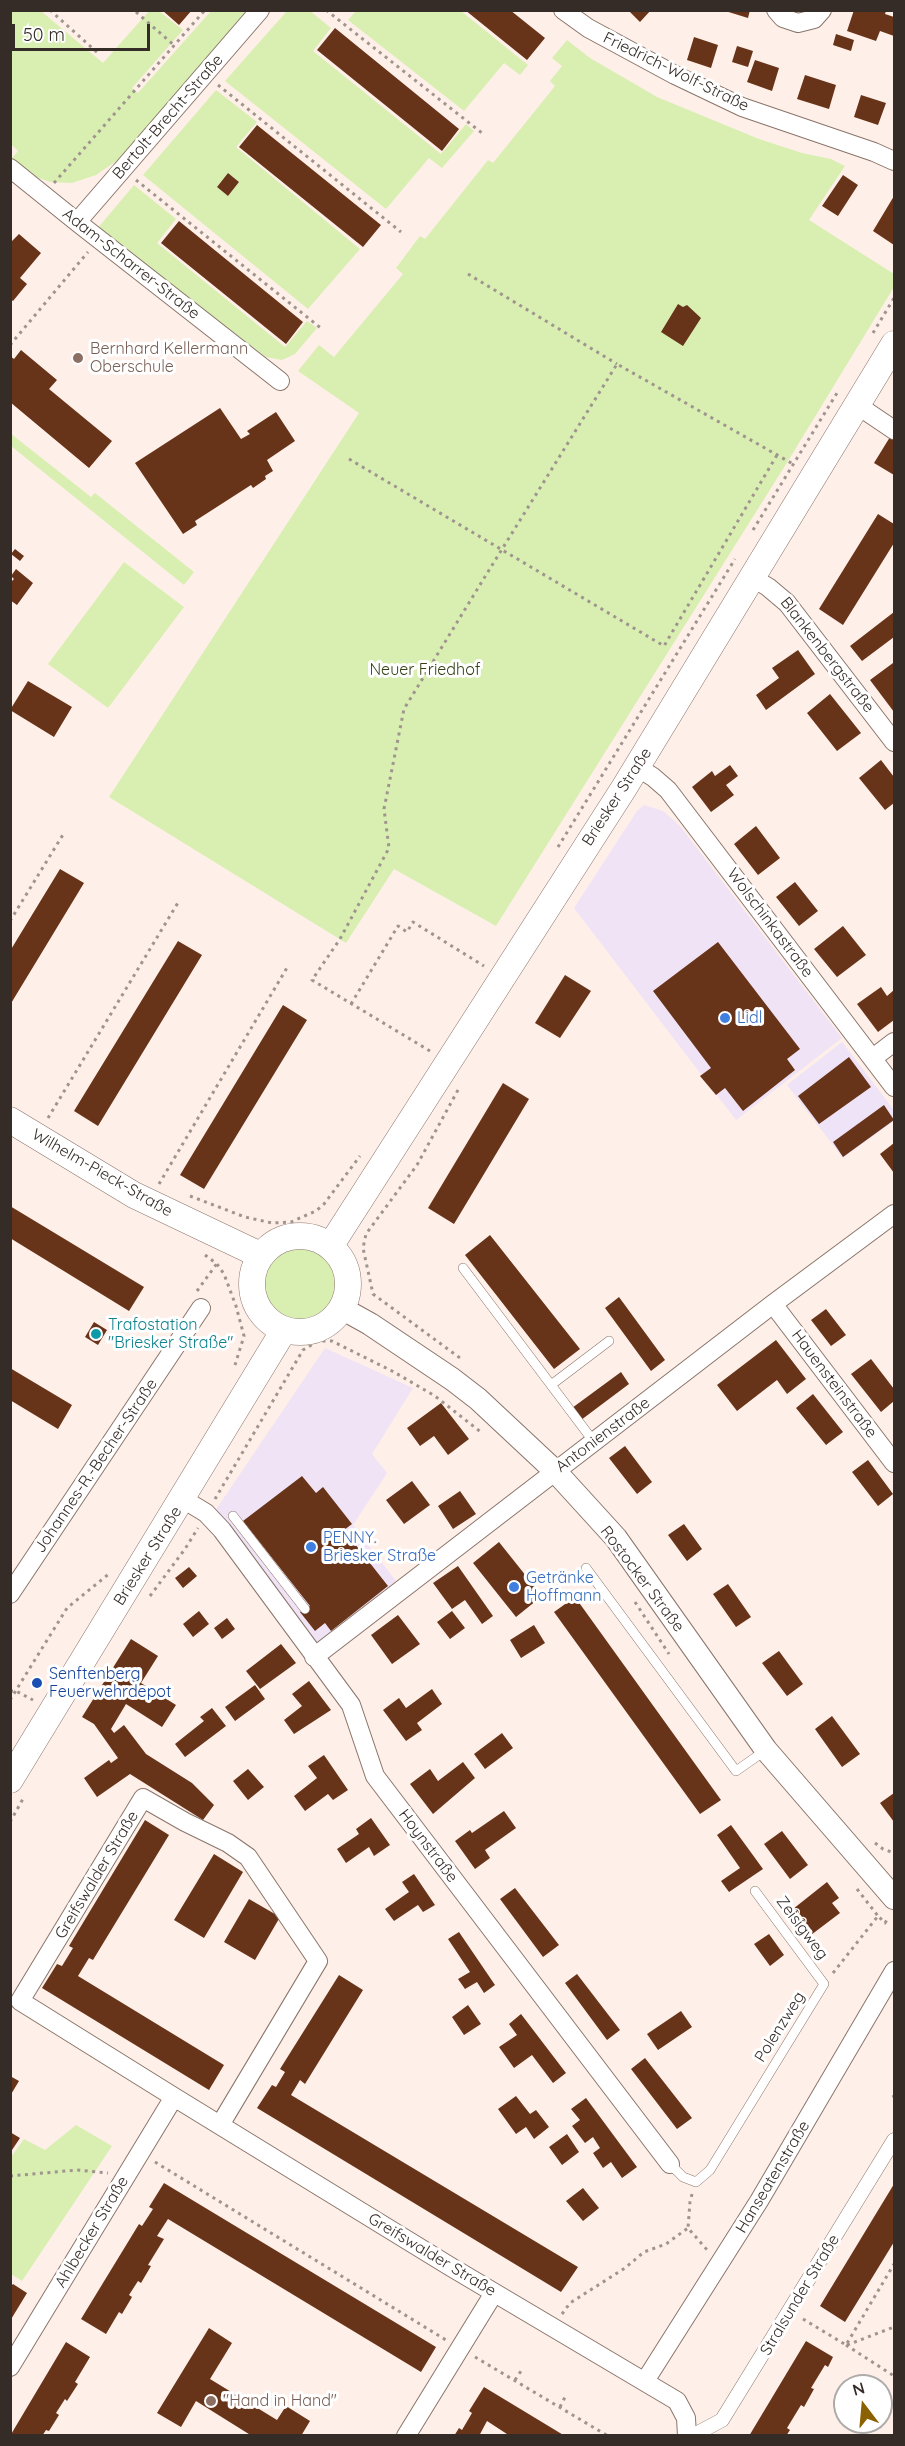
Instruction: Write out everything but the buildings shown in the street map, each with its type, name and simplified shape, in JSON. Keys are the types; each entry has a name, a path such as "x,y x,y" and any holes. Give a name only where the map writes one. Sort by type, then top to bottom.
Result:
{"main road":[{"name":"Briesker Straße","path":"331,1245 464,1041 637,767 744,568 848,397 894,344"},
{"name":"Wilhelm-Pieck-Straße","path":"10,1120 134,1195 260,1255"},
{"path":"297,1236 321,1239 331,1245 344,1264 348,1276 349,1287 343,1309 333,1321 307,1333 284,1330 266,1317 256,1301 252,1286 253,1269 260,1255 273,1243 297,1236"},
{"name":"Briesker Straße","path":"19,1786 183,1499 284,1330"}],"street":[{"name":"Bertolt-Brecht-Straße","path":"77,222 260,10"},
{"name":"Friedrich-Wolf-Straße","path":"563,10 588,28 675,75 742,107 894,161"},
{"path":"776,10 783,18 798,23 814,19 822,10"},
{"name":"Adam-Scharrer-Straße","path":"10,168 280,381"},
{"path":"848,397 894,430"},
{"name":"Blankenbergstraße","path":"744,568 787,603 894,742"},
{"name":"Wolschinkastraße","path":"637,767 668,790 894,1087"},
{"path":"873,1058 894,1042"},
{"name":"Antonienstraße","path":"314,1657 773,1304 894,1214"},
{"name":"Hauensteinstraße","path":"773,1304 894,1463"},
{"name":"Johannes-R.-Becher-Straße","path":"10,1594 201,1308"},
{"name":"Rostocker Straße","path":"343,1309 370,1324 478,1399 555,1472 616,1538 766,1750 892,1907"},
{"name":"Hoynstraße","path":"183,1499 206,1513 222,1530 351,1705 375,1776 670,2164"},
{"name":"Greifswalder Straße","path":"220,2125 318,1961 248,1857 228,1843 144,1798 20,2001 174,2097 494,2293 645,2381"},
{"name":"Hanseatenstraße","path":"645,2381 815,2108 894,1971"},
{"name":"Ahlbecker Straße","path":"10,2367 174,2097"},
{"name":"Stralsunder Straße","path":"645,2381 676,2401 686,2418 689,2436 722,2420 894,2140"},
{"path":"406,2436 494,2293"}],"lane":[{"path":"463,1268 594,1442"},
{"path":"551,1385 609,1341"},
{"path":"233,1516 305,1609"},
{"path":"586,1568 736,1771 766,1750"},
{"name":"Zeisigweg","path":"755,1891 824,1984"},
{"name":"Polenzweg","path":"696,2181 710,2170 824,1984"},
{"name":"Hoynstraße","path":"670,2164 683,2177 696,2181"}],"path":[{"path":"50,10 99,54"},
{"path":"44,195 206,10"},
{"path":"326,10 482,133"},
{"path":"136,12 175,46"},
{"path":"205,75 401,232"},
{"path":"123,170 322,329"},
{"path":"10,345 85,255"},
{"path":"468,274 617,364 793,464"},
{"path":"870,338 894,298"},
{"path":"434,1053 312,980 340,939 389,848 384,809 404,708 617,364"},
{"path":"753,530 793,464 848,397"},
{"path":"349,459 664,646 777,455"},
{"path":"557,849 744,568"},
{"path":"10,921 64,833"},
{"path":"47,1120 179,901"},
{"path":"351,1004 398,926 407,932 413,922 486,967 480,975"},
{"path":"159,1184 288,966"},
{"path":"245,1217 272,1223 291,1222 316,1211 364,1150"},
{"path":"366,1234 363,1248 373,1294 384,1302"},
{"path":"201,1308 191,1300 217,1264 224,1274 236,1306 243,1336 242,1345"},
{"path":"148,1598 185,1549 303,1350 310,1345 325,1341 353,1350"},
{"path":"10,1700 67,1608 113,1570"},
{"path":"10,1691 16,1691 33,1700"},
{"path":"10,1822 19,1786"},
{"name":"Polenzweg","path":"824,1984 878,1916 885,1923 892,1907"},
{"path":"141,2153 460,2349 608,2436"},
{"path":"10,2176 77,2170 101,2171 122,2182"},
{"path":"696,2181 690,2202 688,2228 707,2251 722,2260"},
{"path":"552,2327 570,2303 625,2268 644,2252 666,2244 688,2228"},
{"path":"846,2345 894,2264"},
{"path":"791,2311 894,2376"},
{"path":"846,2345 894,2327"},
{"path":"515,2380 523,2368"},
{"path":"560,2407 566,2395"}],"shaded area":[{"path":"644,805 663,811 680,826 842,1038 736,1120 574,908 637,811"},
{"path":"842,1042 894,1110 894,1121 843,1158 787,1085"},
{"path":"325,1348 413,1388 372,1454 387,1473 353,1525 396,1581 314,1645 215,1511"}],"green space":[{"path":"11,11 41,11 103,63 149,11 159,11 183,30 132,88 138,93 211,11 248,11 118,160 96,175 72,183 50,182 36,177 12,158 18,151 11,144"},
{"path":"287,11 310,11 331,28 313,51 441,154 466,124 474,131 442,168 429,158 386,209 225,81"},
{"path":"356,11 461,11 528,65 520,75 504,63 464,111 348,20"},
{"name":"Neuer Friedhof","path":"567,40 590,58 657,97 759,139 802,153 831,159 845,166 809,220 894,274 894,287 788,461 496,926 394,869 346,943 109,797 359,413 298,371 319,345 334,357 403,274 396,268 420,236 425,239 488,160 493,163 555,86 550,81 562,66 552,58"},
{"path":"216,90 257,122 236,147 360,249 308,309 143,175","holes":["228,173 239,182 228,196 217,187"]},
{"path":"134,185 176,219 157,243 285,347 307,321 317,328 295,354 282,360 266,357 97,229"},
{"path":"10,433 91,497 95,493 194,572 184,585 11,446"},
{"path":"124,562 184,607 108,708 48,664"},
{"path":"300,1243 315,1246 328,1255 337,1268 340,1283 337,1298 328,1311 315,1320 300,1323 285,1320 272,1311 263,1298 260,1283 263,1268 272,1255 285,1246"},
{"path":"76,2125 112,2146 22,2281 11,2274 11,2157 24,2139 45,2150"}],"place":[{"name":"Bernhard Kellermann Oberschule","path":"78,358"},
{"name":"Lidl","path":"725,1018"},
{"name":"Trafostation \"Briesker Straße\"","path":"96,1334"},
{"name":"PENNY. Briesker Straße","path":"311,1547"},
{"name":"Getränke Hoffmann","path":"514,1587"},
{"name":"Senftenberg Feuerwehrdepot","path":"37,1683"},
{"name":"\"Hand in Hand\"","path":"211,2401"}]}
